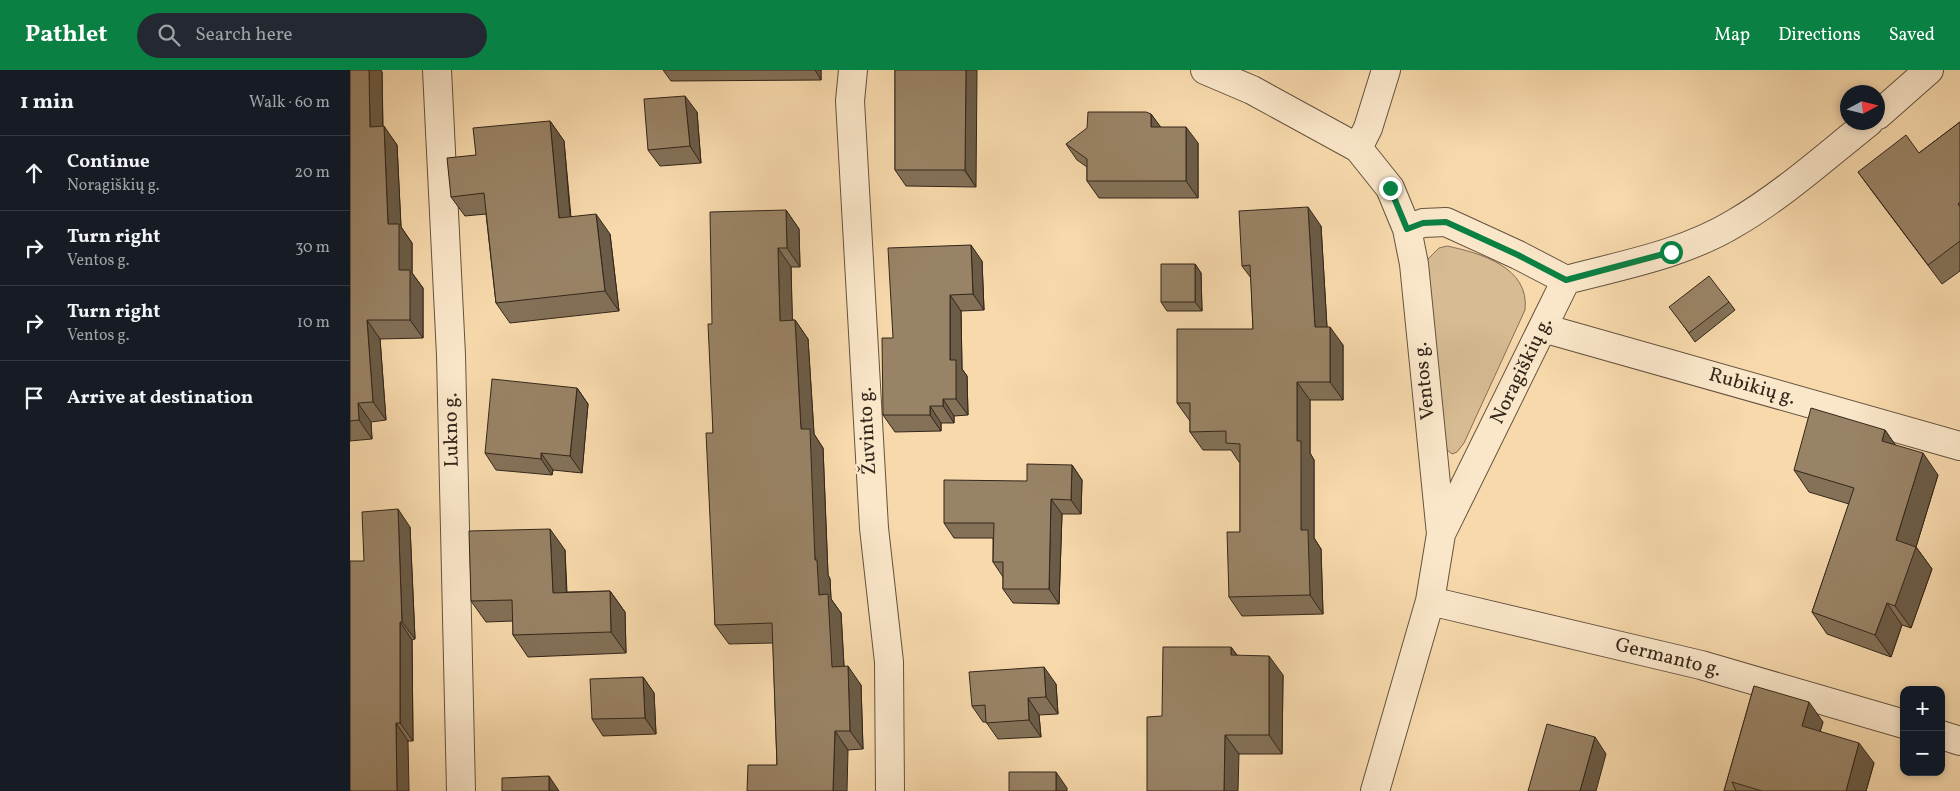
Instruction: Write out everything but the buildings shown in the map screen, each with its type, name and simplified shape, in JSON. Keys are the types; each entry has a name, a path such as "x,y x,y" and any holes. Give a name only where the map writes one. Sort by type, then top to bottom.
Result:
{"street":[{"name":"Lukno g.","path":"437,70 451,355 461,791"},
{"name":"Žuvinto g.","path":"853,70 850,101 873,518 889,662 890,791"},
{"name":"Ventos g.","path":"1204,70 1252,90 1358,148 1390,188 1407,229 1414,264 1441,534"},
{"path":"1358,148 1368,128 1386,70"},
{"path":"1885,109 1929,70"},
{"path":"1407,229 1423,223 1446,222 1518,255 1566,280 1671,252 1734,224 1797,180 1858,130"},
{"name":"Noragiškių g.","path":"1375,791 1430,601 1441,534 1566,280"},
{"name":"Rubikių g.","path":"1543,328 1960,446"},
{"name":"Germanto g.","path":"1430,601 1701,665 1900,723"},
{"path":"1945,736 1960,741"}],"shaded area":[{"path":"1447,246 1488,258 1500,264 1511,273 1520,283 1524,295 1525,310 1464,443 1457,452 1452,454 1446,449 1424,263 1439,248"}],"route":[{"path":"1390,188 1407,229 1423,223 1446,222 1518,255 1566,280 1671,252"}]}
